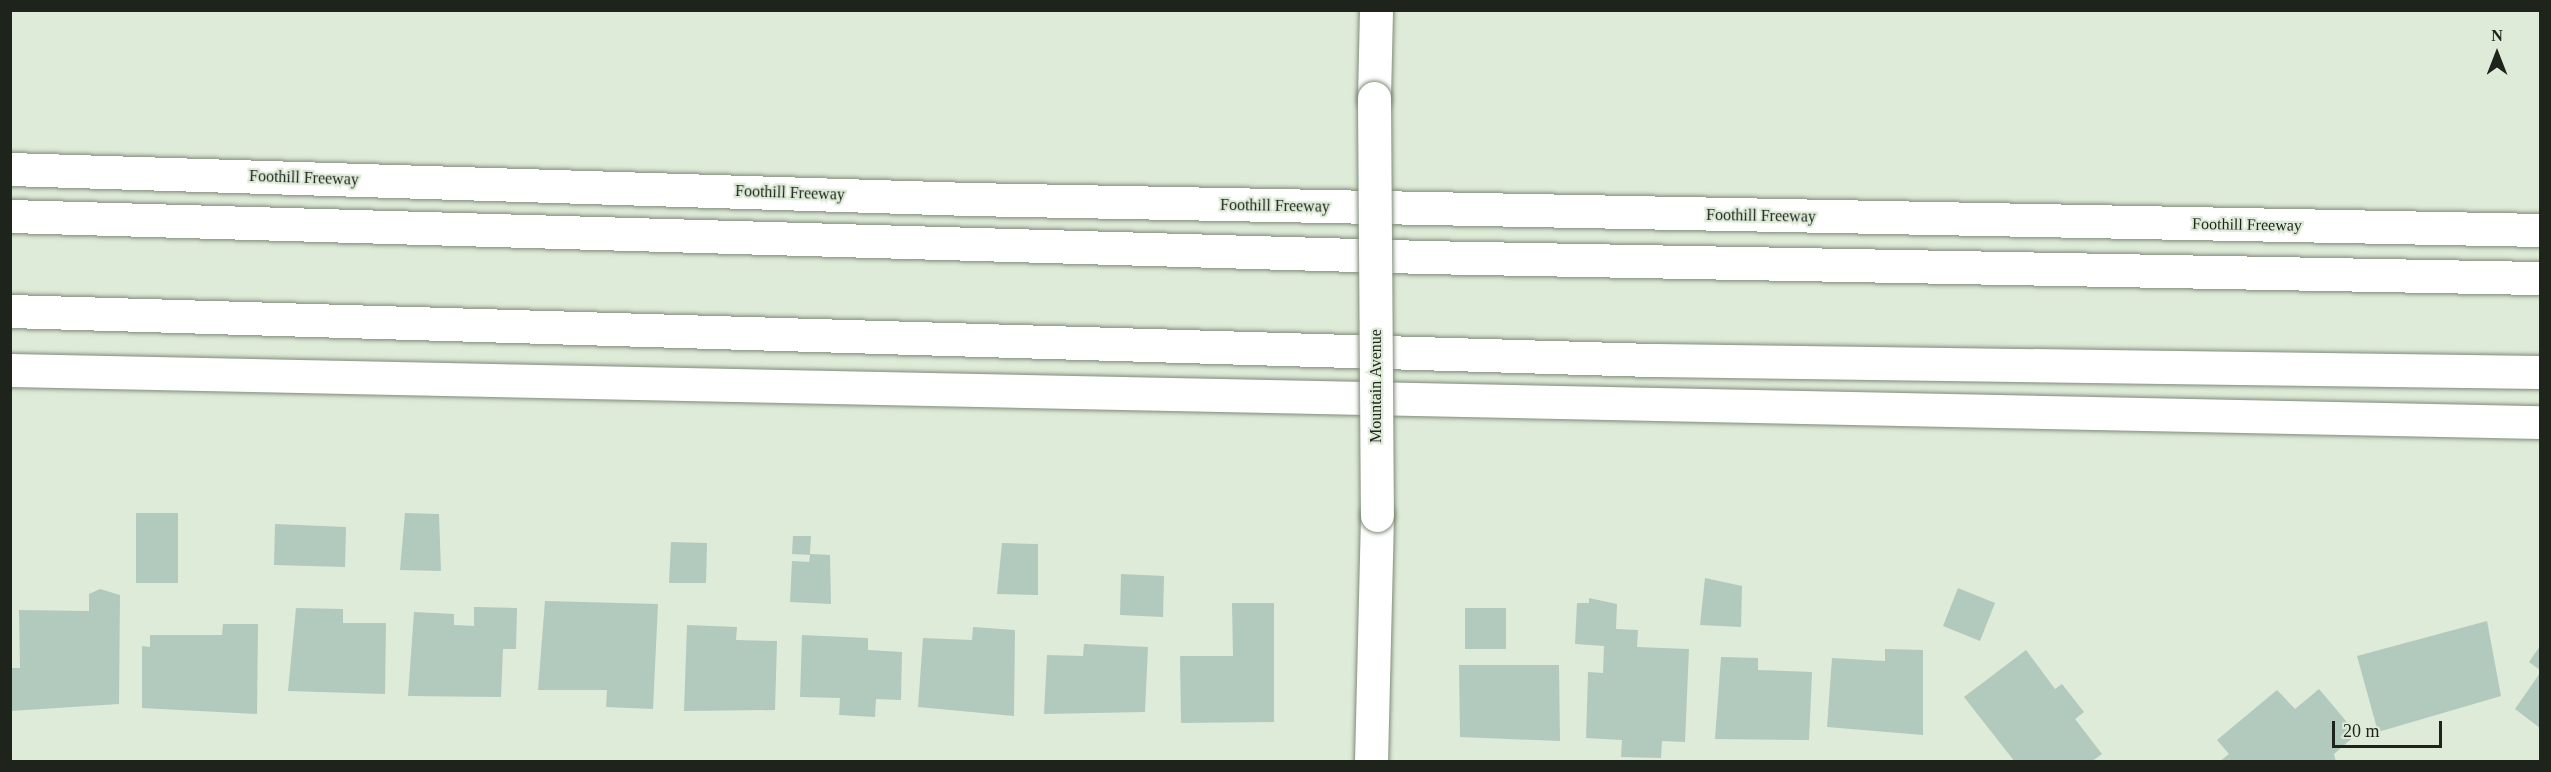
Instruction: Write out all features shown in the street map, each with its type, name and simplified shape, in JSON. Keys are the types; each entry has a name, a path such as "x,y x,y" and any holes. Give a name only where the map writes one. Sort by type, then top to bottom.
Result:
{"main road":[{"name":"Mountain Avenue","path":"1371,762 1377,515 1374,98 1376,10"},
{"name":"Foothill Freeway","path":"15,167 994,200 2541,230"},
{"path":"10,216 1435,257 2541,278"},
{"path":"10,310 1656,360 2541,372"},
{"path":"10,370 2541,422"}],"building":[{"path":"136,513 178,513 178,583 136,583"},
{"path":"405,513 439,514 441,571 400,570"},
{"path":"275,524 346,527 345,567 274,565"},
{"path":"793,536 811,536 810,554 830,555 831,604 790,602 792,561 809,562 810,555 792,554"},
{"path":"671,542 707,543 706,583 669,583"},
{"path":"1002,543 1038,544 1038,595 997,594"},
{"path":"1121,574 1164,576 1163,617 1120,615"},
{"path":"1705,578 1742,586 1741,627 1700,625"},
{"path":"1958,588 1995,603 1980,641 1943,626"},
{"path":"100,589 120,595 119,704 10,711 10,668 20,668 19,610 89,611 89,594"},
{"path":"1589,598 1617,604 1616,629 1638,630 1637,647 1689,649 1685,742 1662,741 1661,758 1621,757 1622,740 1586,738 1588,672 1603,673 1604,646 1575,644 1577,603 1589,603"},
{"path":"545,601 658,604 653,709 606,707 607,690 538,690"},
{"path":"1232,603 1274,603 1274,722 1181,723 1180,656 1233,656"},
{"path":"474,607 517,608 516,649 503,649 501,697 408,696 414,612 454,614 454,625 474,626"},
{"path":"296,608 343,609 343,623 386,623 385,694 288,691"},
{"path":"1465,608 1506,608 1506,649 1465,649"},
{"path":"2487,621 2501,696 2378,732 2357,656"},
{"path":"223,624 258,624 257,714 142,708 142,646 150,647 150,635 222,635"},
{"path":"687,625 737,627 736,640 777,641 775,710 684,711"},
{"path":"973,627 1015,630 1014,716 918,707 923,638 972,640"},
{"path":"802,635 868,638 868,650 902,652 901,700 876,699 875,717 839,715 840,698 800,697"},
{"path":"1084,644 1148,647 1145,712 1044,714 1047,655 1083,656"},
{"path":"2540,646 2540,670 2529,662"},
{"path":"1885,649 1923,650 1923,735 1827,727 1832,658 1885,661"},
{"path":"2026,650 2055,689 2062,684 2084,712 2075,719 2102,754 2091,762 2015,762 1964,697"},
{"path":"1721,657 1758,658 1758,670 1812,672 1809,740 1715,739"},
{"path":"1459,665 1559,665 1560,741 1460,737"},
{"path":"2540,673 2540,728 2515,709"},
{"path":"2319,689 2357,734 2334,754 2336,762 2219,762 2229,754 2217,740 2277,690 2295,709"}]}
